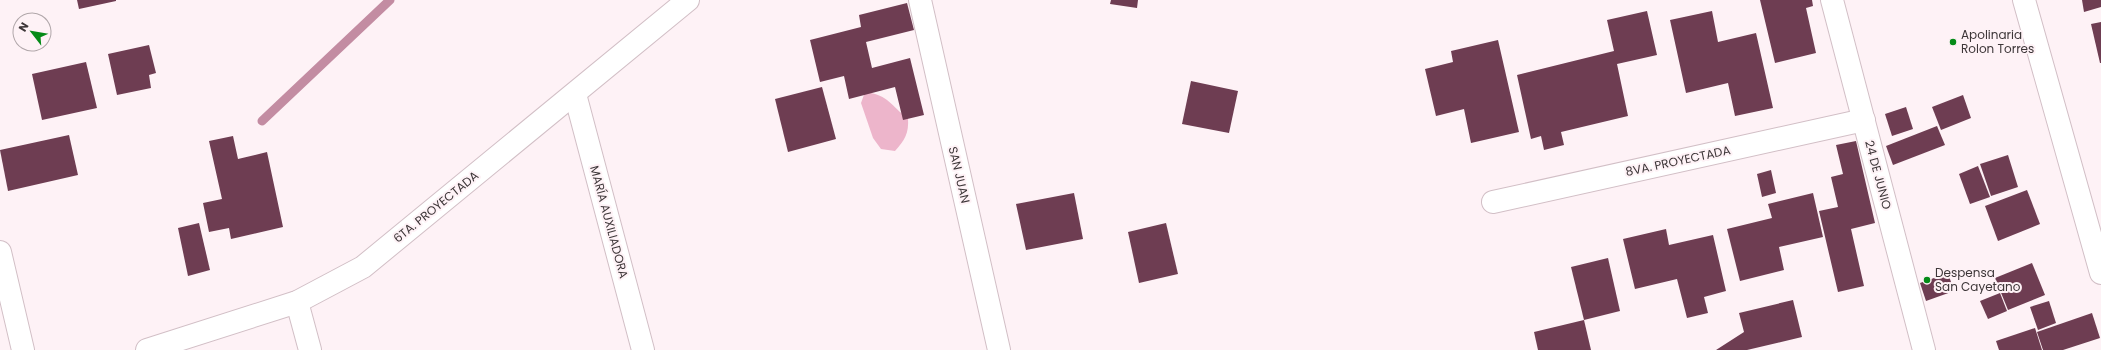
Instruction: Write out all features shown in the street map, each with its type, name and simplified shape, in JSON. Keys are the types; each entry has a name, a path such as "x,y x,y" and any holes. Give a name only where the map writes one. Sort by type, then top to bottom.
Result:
{"street":[{"name":"6TA. PROYECTADA","path":"147,350 297,302 363,267 688,0"},
{"name":"SAN JUAN","path":"920,0 999,350"},
{"name":"24 DE JUNIO","path":"1832,0 1924,350"},
{"path":"2024,0 2101,273"},
{"name":"MARÍA AUXILIADORA","path":"575,94 644,350"},
{"name":"8VA. PROYECTADA","path":"1493,202 1864,120"},
{"path":"0,252 23,350"},
{"path":"297,302 310,350"}],"shaded area":[{"path":"865,92 873,93 885,98 908,118 906,136 895,151 881,149 873,138 861,103"}],"building":[{"path":"77,0 116,0 116,1 79,9"},
{"path":"1111,0 1138,0 1137,8 1110,4"},
{"path":"1760,0 1812,0 1813,6 1806,8 1816,53 1775,63"},
{"path":"2082,0 2101,0 2101,7 2084,12"},
{"path":"907,3 914,30 866,42 872,68 910,58 924,115 903,120 895,87 849,99 844,76 820,82 810,40 861,27 859,15"},
{"path":"1647,11 1657,55 1617,64 1628,116 1561,132 1564,145 1544,150 1541,136 1531,139 1517,75 1614,51 1607,20"},
{"path":"1712,11 1718,42 1756,33 1773,108 1735,116 1728,83 1686,93 1670,20"},
{"path":"2101,22 2101,63 2100,63 2091,24"},
{"path":"1498,40 1519,132 1471,143 1464,109 1436,116 1425,69 1453,62 1451,51"},
{"path":"149,45 156,73 149,75 151,88 117,95 108,54"},
{"path":"86,62 97,108 42,120 32,74"},
{"path":"1191,81 1238,91 1229,133 1182,124"},
{"path":"822,87 836,139 788,152 775,99"},
{"path":"1963,95 1971,118 1941,130 1932,107"},
{"path":"1906,107 1913,129 1892,136 1885,114"},
{"path":"1937,126 1945,145 1893,165 1886,146"},
{"path":"69,135 78,175 8,191 0,150"},
{"path":"233,136 238,159 267,152 283,227 231,239 229,228 209,232 203,203 222,199 209,141"},
{"path":"1856,141 1875,223 1851,229 1864,286 1838,292 1819,211 1838,207 1831,177 1843,174 1836,145"},
{"path":"2008,155 2018,187 1991,196 1980,164"},
{"path":"1978,166 1990,197 1970,204 1959,174"},
{"path":"1771,170 1776,193 1762,197 1757,174"},
{"path":"2027,190 2040,224 1998,241 1985,206"},
{"path":"1074,193 1083,239 1026,250 1016,204"},
{"path":"1813,193 1823,237 1779,247 1784,270 1740,281 1727,229 1772,218 1768,204"},
{"path":"199,223 210,270 188,276 178,228"},
{"path":"1166,223 1178,274 1139,283 1128,232"},
{"path":"1666,229 1669,245 1713,235 1726,291 1704,297 1708,313 1687,318 1677,279 1635,289 1623,239"},
{"path":"1608,258 1620,311 1584,320 1571,267"},
{"path":"2032,263 2045,295 2008,310 1995,278"},
{"path":"1948,273 1954,291 1926,301 1920,283"},
{"path":"2000,293 2007,311 1988,319 1980,301"},
{"path":"1793,300 1802,337 1747,350 1716,350 1744,332 1739,313"},
{"path":"2049,301 2056,323 2038,330 2030,307"},
{"path":"2092,313 2100,338 2063,350 2043,350 2037,332"},
{"path":"1584,320 1591,350 1538,350 1534,332"},
{"path":"2035,328 2042,350 1999,350 1996,341"}],"waterway":[{"path":"262,121 390,0"}],"place":[{"name":"Apolinaria Rolon Torres","path":"1953,42"},
{"name":"Despensa San Cayetano","path":"1927,280"}]}
